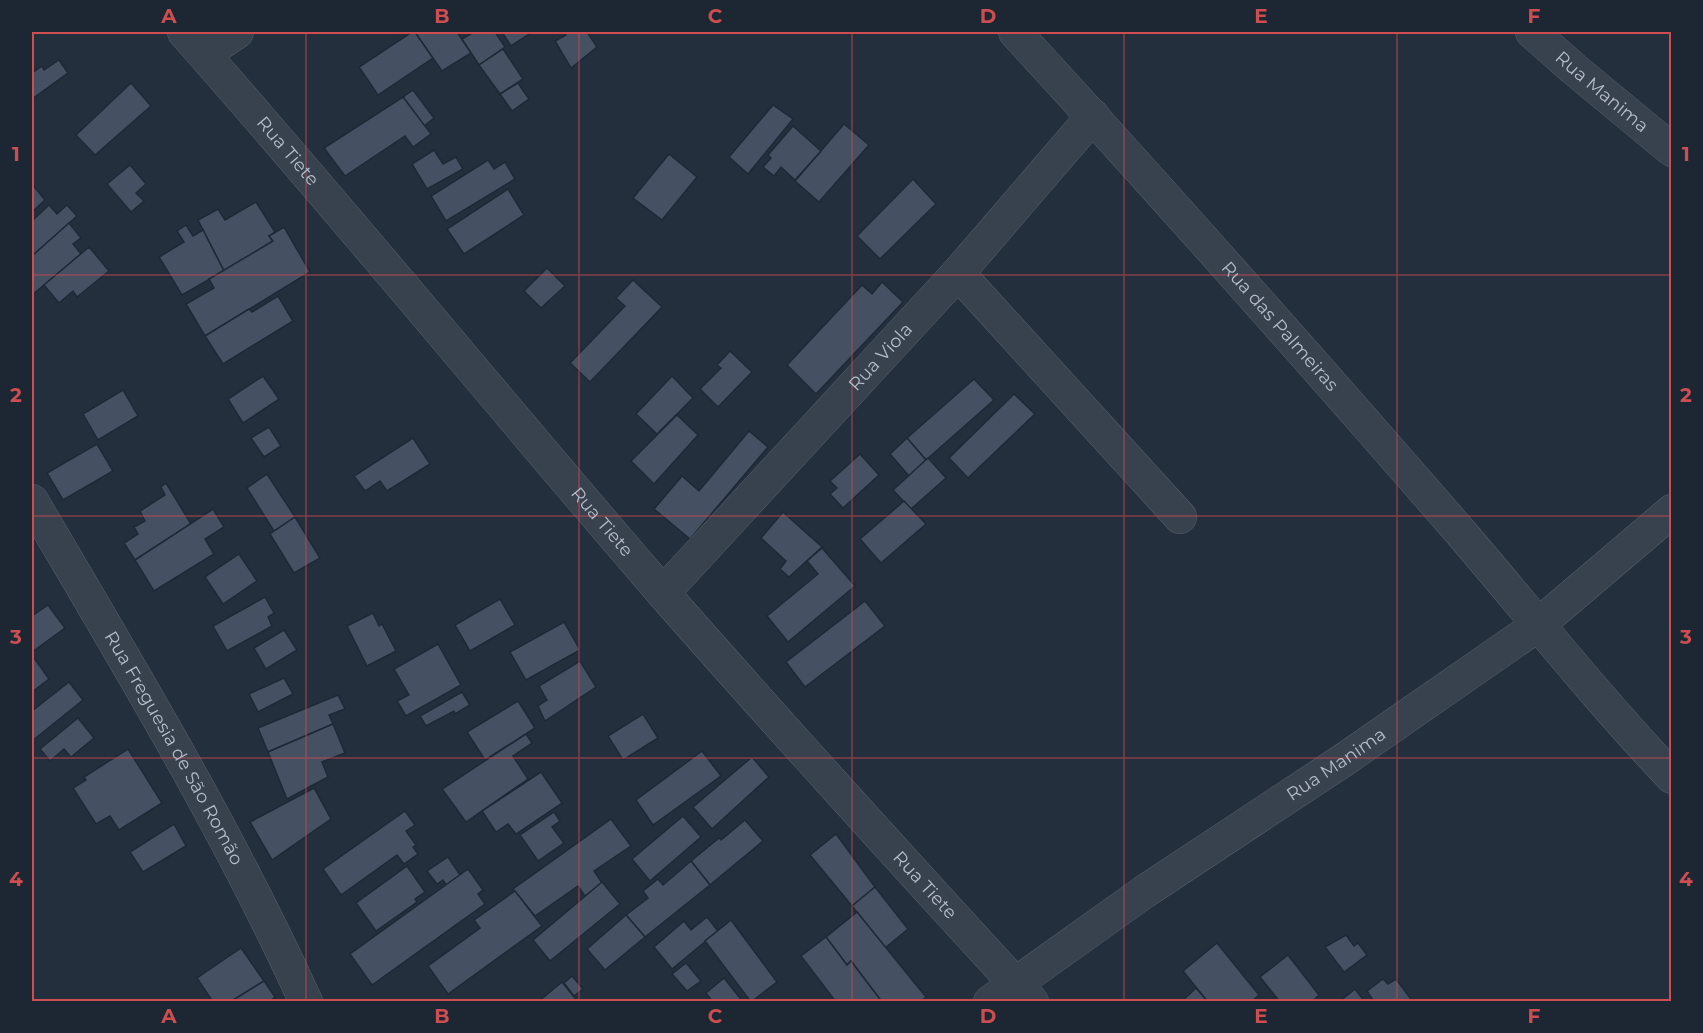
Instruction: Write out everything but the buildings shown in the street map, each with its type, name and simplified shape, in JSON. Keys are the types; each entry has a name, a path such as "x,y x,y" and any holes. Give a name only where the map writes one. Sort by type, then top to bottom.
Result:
{"street":[{"path":"194,43 237,32"},
{"name":"Rua das Palmeiras","path":"1015,32 1093,116 1464,536 1604,704 1671,777"},
{"name":"Rua Manima","path":"1532,32 1671,150"},
{"name":"Rua Tiete","path":"194,43 301,165 663,593 790,736 1012,995"},
{"name":"Rua Viola","path":"663,593 958,273 1093,116"},
{"path":"958,273 1180,517"},
{"name":"Rua Freguesia de São Romão","path":"32,501 182,757 260,905 306,1002"},
{"name":"Rua Manima","path":"1012,995 1144,892 1336,765 1538,626 1671,511"}]}
